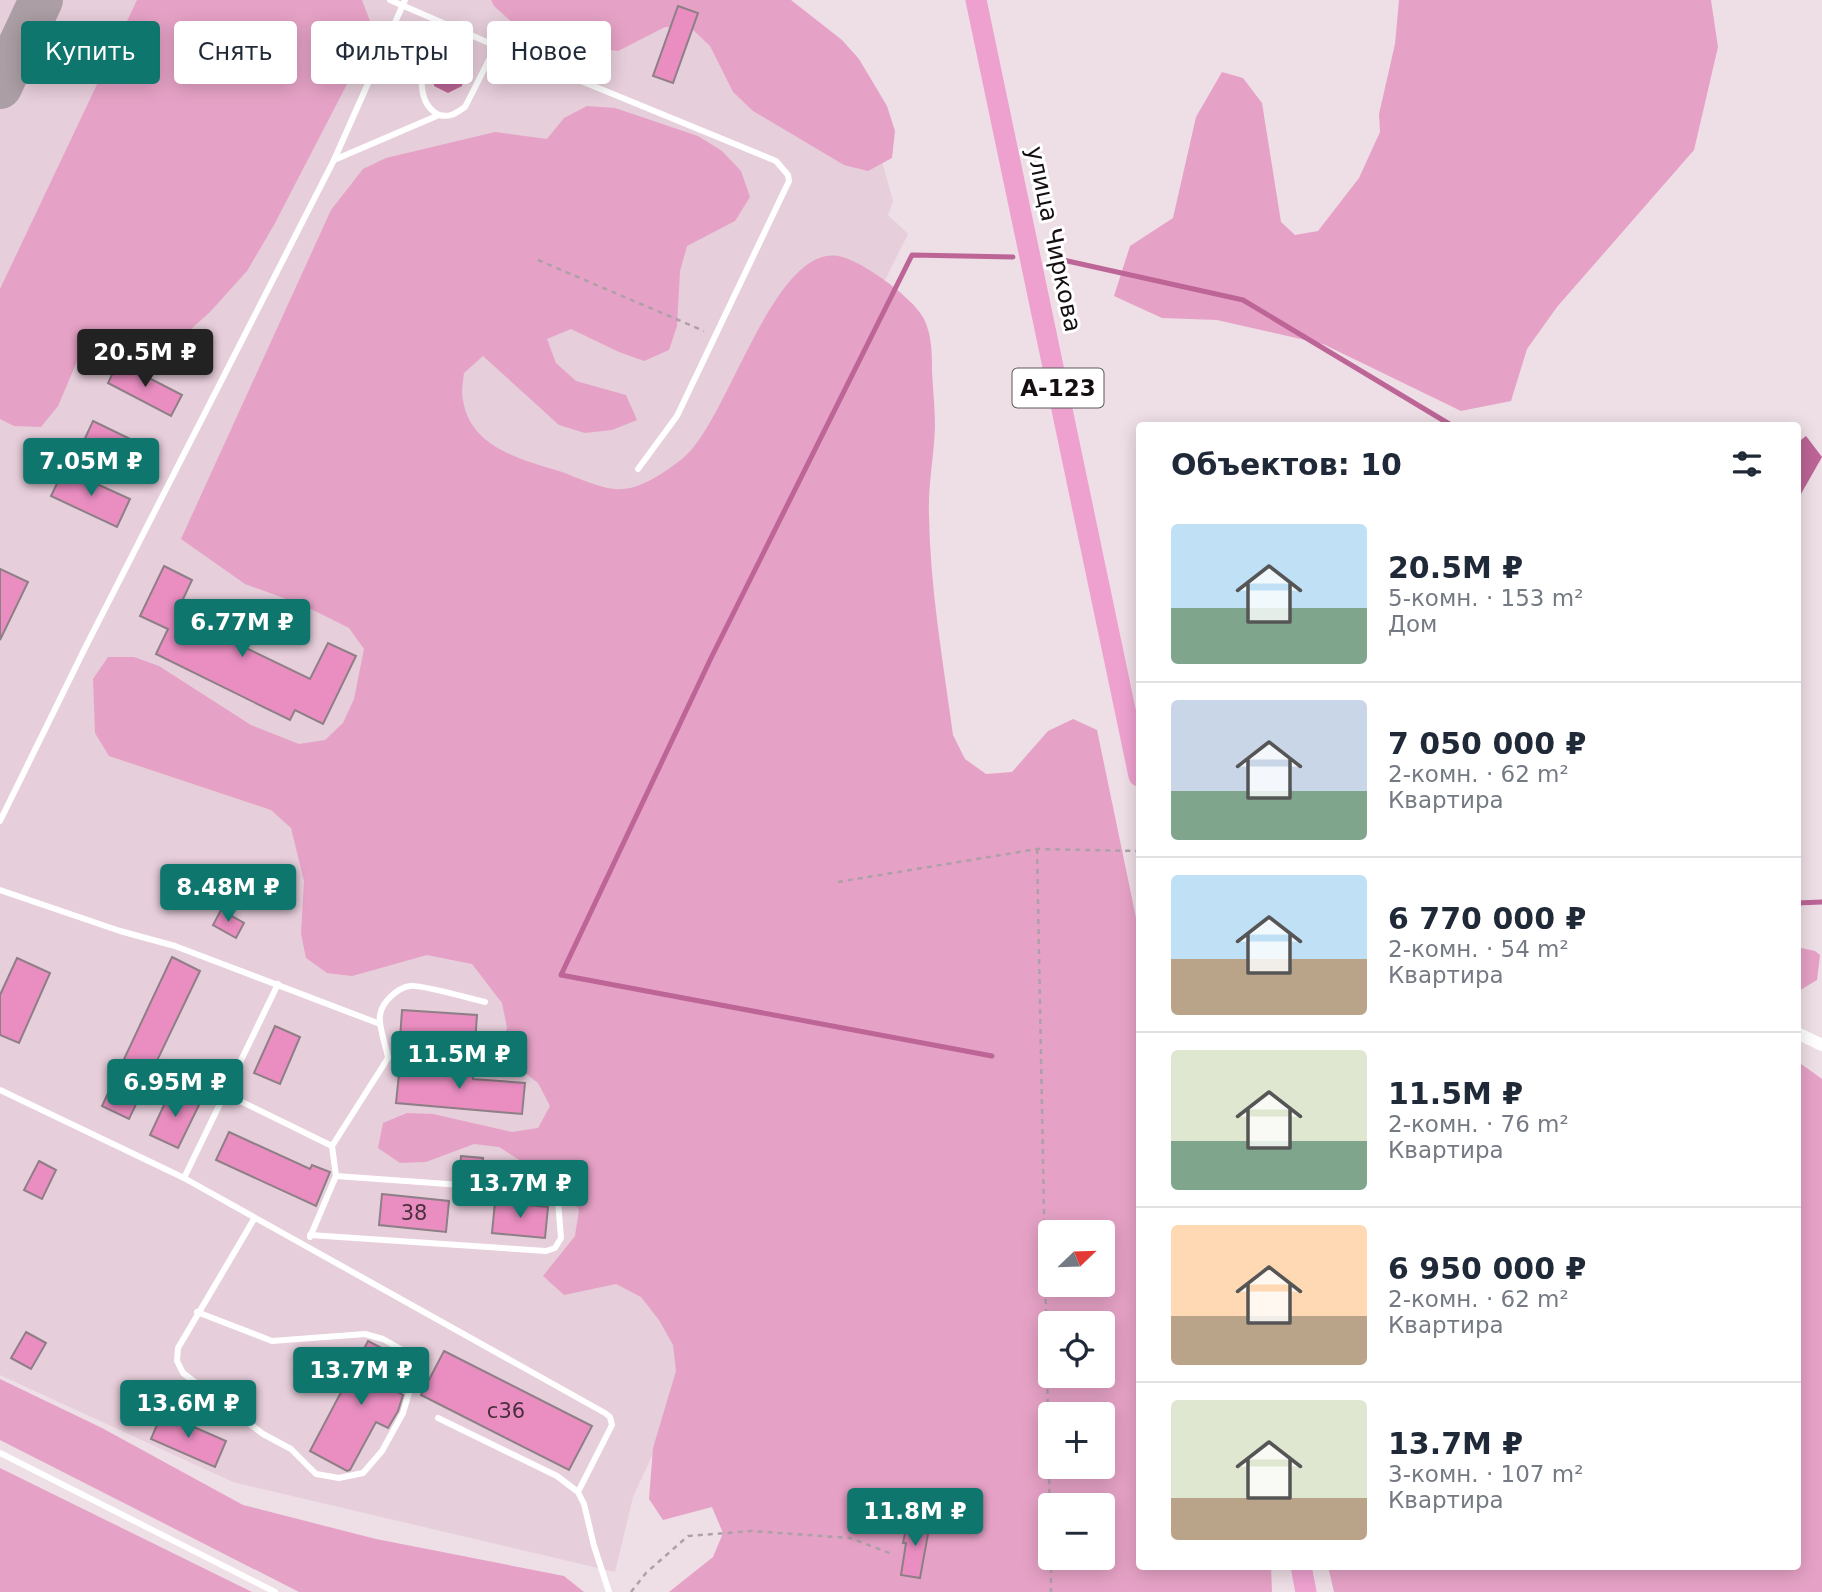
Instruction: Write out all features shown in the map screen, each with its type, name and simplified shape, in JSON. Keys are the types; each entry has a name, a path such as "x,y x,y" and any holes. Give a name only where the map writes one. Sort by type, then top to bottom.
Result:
{"main road":[{"name":"улица Чиркова","path":"975,3 1136,762"},
{"path":"1302,1570 1306,1592"}],"street":[{"path":"1801,1035 1822,1045"}],"lane":[{"path":"390,0 404,3 436,21"},
{"path":"0,821 86,646 334,160 404,3"},
{"path":"334,160 439,116 451,116 465,107 487,64"},
{"path":"423,84 432,112 439,116"},
{"path":"589,84 776,161 784,169 789,181 677,416 638,469"},
{"path":"0,890 120,931 175,946 380,1024"},
{"path":"184,1178 278,984"},
{"path":"308,1245 336,1177 332,1146 388,1058 380,1012 389,998 411,985 485,1002"},
{"path":"175,1069 332,1146"},
{"path":"0,1090 184,1178 605,1413 612,1425 578,1492"},
{"path":"310,1235 547,1251 555,1248 561,1238 558,1201 545,1191 336,1177"},
{"path":"197,1312 272,1341 365,1334 383,1339 406,1352 414,1367 412,1384 403,1413 382,1451 363,1473 339,1478 316,1474 291,1449 263,1434 183,1373 177,1361 178,1348 197,1312 254,1219"},
{"path":"438,1418 556,1476 578,1492 584,1504 609,1592"},
{"path":"0,1453 275,1592"}],"path":[{"path":"538,260 716,336"},
{"path":"838,882 1037,849 1136,851"},
{"path":"1037,849 1049,1493"},
{"path":"631,1592 646,1573 688,1536 752,1531 850,1538 891,1554"},
{"path":"1051,1570 1051,1592"}],"shaded area":[{"path":"0,0 741,0 874,133 893,201 888,215 908,234 529,994 787,1163 633,1497 615,1572 233,1482 0,1375"},
{"path":"137,0 362,0 370,21 311,21 311,84 347,84 274,225 247,271 190,330 166,340 142,332 90,331 58,406 41,427 14,426 0,419 0,289 97,84 160,84 160,21 127,21"},
{"path":"491,0 791,0 842,40 859,59 887,106 895,131 892,158 868,171 844,165 753,111 733,92 710,46 691,28 665,27 618,51 611,50 611,21 511,21"},
{"path":"1399,0 1711,0 1718,47 1694,150 1557,307 1527,349 1511,401 1461,411 1323,344 1217,320 1162,318 1114,296 1130,246 1173,218 1196,117 1222,72 1243,78 1262,103 1281,222 1295,235 1318,231 1359,178 1380,132 1379,114 1395,44"},
{"path":"434,84 462,84 448,93"},
{"path":"587,106 615,108 698,136 722,151 741,171 750,197 735,221 687,246 680,271 677,326 669,350 644,361 571,329 547,339 556,363 576,381 626,395 637,420 612,430 585,433 559,425 483,356 464,373 462,397 476,430 487,441 515,457 614,489 632,488 659,475 682,459 699,440 772,306 792,278 814,260 838,256 859,264 899,291 924,319 931,345 935,420 929,503 930,542 953,735 965,759 986,774 1012,772 1048,731 1073,719 1097,730 1136,918 1136,1570 1271,1570 1272,1592 669,1592 713,1557 723,1533 712,1507 663,1520 649,1499 653,1448 676,1371 673,1345 659,1320 641,1297 616,1284 564,1295 543,1276 575,1236 579,1210 565,1189 499,1147 474,1144 426,1162 400,1163 378,1148 383,1123 407,1113 433,1114 512,1132 538,1128 550,1106 538,1083 497,1051 507,1028 502,1003 472,964 427,955 352,976 327,973 306,958 301,934 304,881 291,828 271,810 109,756 95,733 93,679 108,657 134,657 159,666 251,725 299,744 325,740 343,723 354,699 364,649 349,628 303,605 245,584 181,539 331,210 363,169 386,158 495,132 547,139 564,118"},
{"path":"1806,436 1822,457 1801,494 1801,440"},
{"path":"1801,948 1820,955 1817,980 1801,990"},
{"path":"1801,1064 1822,1079 1822,1592 1334,1592 1329,1570 1801,1570"},
{"path":"0,1379 102,1428 243,1505 376,1539 564,1576 584,1592 299,1592 0,1440"},
{"path":"0,1468 252,1592 0,1592"}],"building":[{"path":"678,6 698,13 673,83 653,76"},
{"path":"118,362 182,395 171,416 108,383"},
{"path":"93,421 157,452 144,479 80,449"},
{"path":"64,469 130,499 117,527 51,496"},
{"path":"164,566 192,580 176,614 310,679 328,643 356,656 323,724 295,710 290,720 156,654 168,629 140,616"},
{"path":"0,569 28,582 0,640"},
{"path":"221,910 244,923 236,938 213,925"},
{"path":"172,957 200,971 129,1119 102,1106"},
{"path":"17,958 50,973 19,1043 0,1035 0,995"},
{"path":"402,1010 477,1015 475,1044 400,1039"},
{"path":"275,1026 300,1037 280,1084 254,1073"},
{"path":"410,1067 474,1073 473,1079 525,1083 522,1114 396,1103 399,1074 409,1075"},
{"path":"171,1090 200,1103 178,1148 150,1135"},
{"path":"229,1132 310,1169 312,1165 330,1172 316,1206 216,1160"},
{"path":"461,1156 483,1158 482,1174 460,1172"},
{"path":"39,1161 56,1170 42,1199 24,1190"},
{"path":"382,1194 449,1201 446,1232 379,1225"},
{"path":"495,1202 548,1207 545,1238 492,1233"},
{"path":"26,1332 46,1343 31,1369 11,1358"},
{"path":"368,1341 406,1361 392,1389 403,1395 388,1428 376,1422 347,1471 310,1451"},
{"path":"444,1351 592,1426 569,1470 421,1395"},
{"path":"162,1413 226,1441 215,1467 151,1439"},
{"path":"908,1519 930,1523 920,1578 901,1575"}],"waterway":[{"path":"992,1056 561,975 711,658 912,255 1013,257"},
{"path":"1054,258 1243,300 1446,422"},
{"path":"1801,903 1822,902"}],"taxiway":[{"path":"0,87 41,0"}]}
